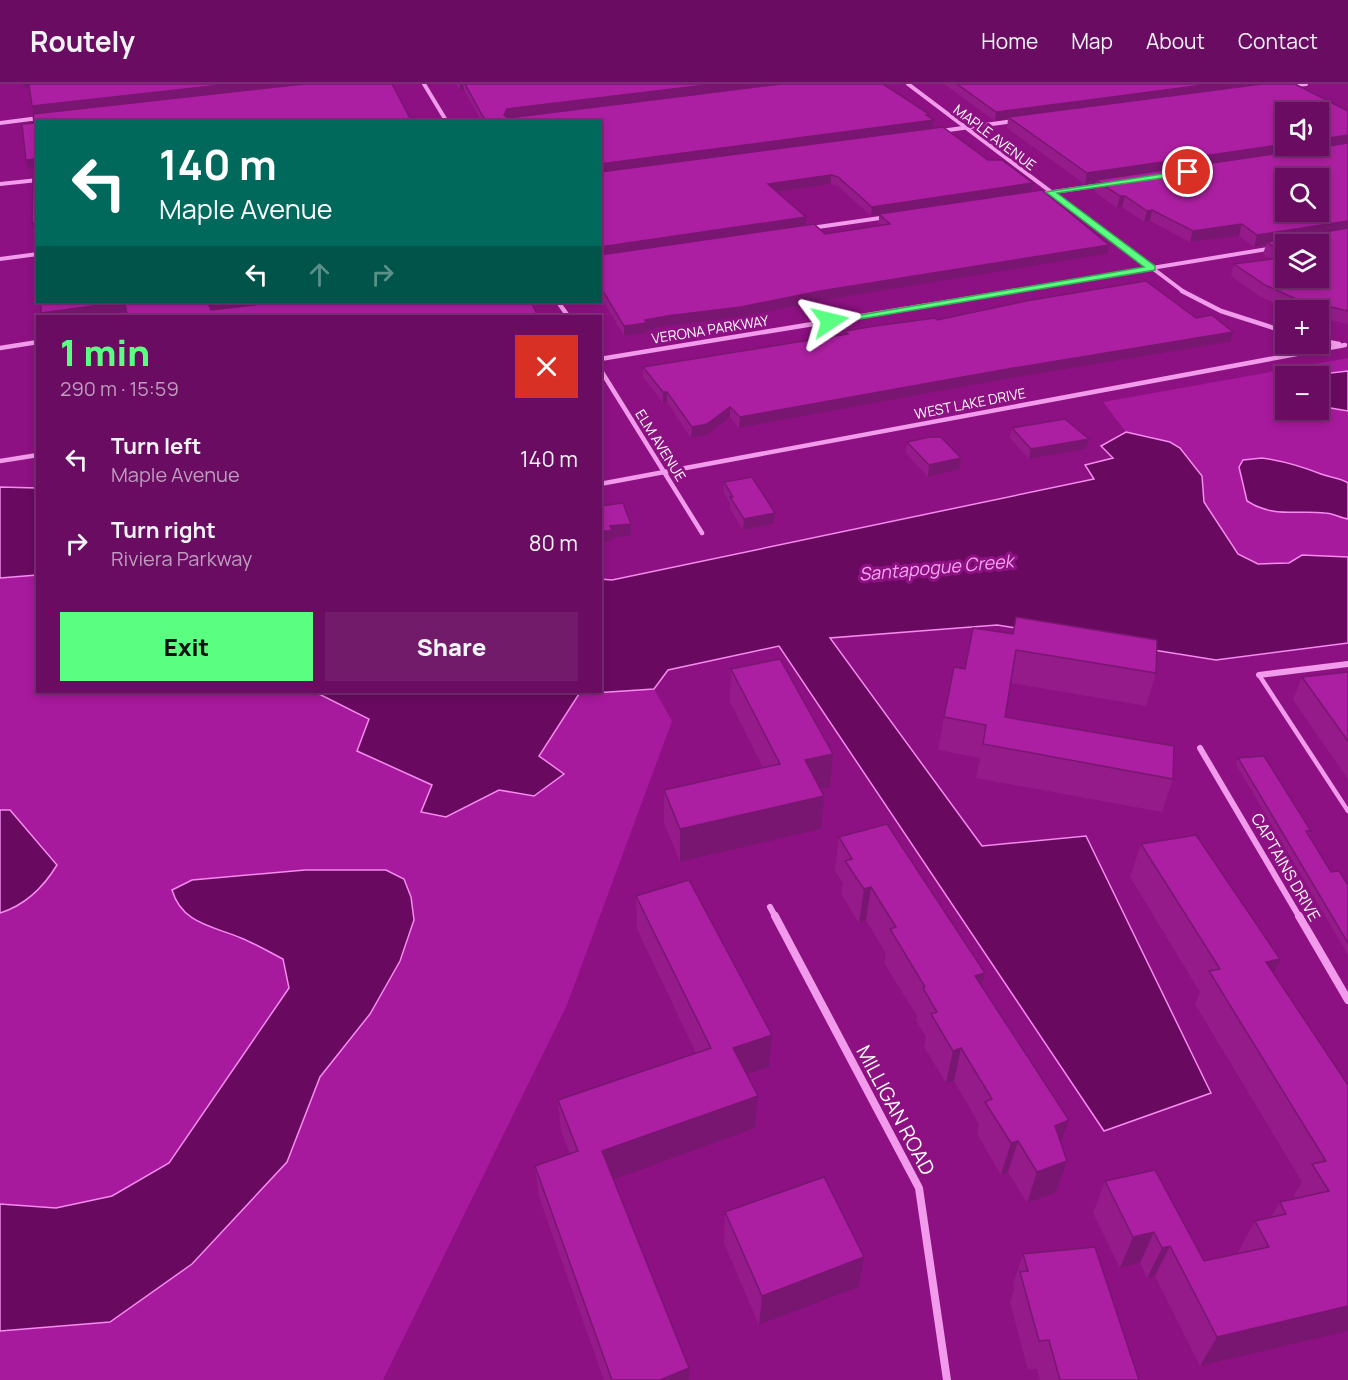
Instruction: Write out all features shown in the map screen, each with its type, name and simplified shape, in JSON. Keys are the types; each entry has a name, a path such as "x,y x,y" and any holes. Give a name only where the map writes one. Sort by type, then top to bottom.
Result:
{"street":[{"path":"424,84 446,120"},
{"name":"MAPLE AVENUE","path":"908,84 1152,268 1203,302 1275,328"},
{"path":"1283,87 1306,84"},
{"path":"0,123 46,117"},
{"path":"931,132 1016,121"},
{"path":"0,184 36,180"},
{"path":"1030,195 1108,184"},
{"path":"809,229 891,216"},
{"name":"VERONA PARKWAY","path":"602,359 1275,248"},
{"path":"0,259 36,254"},
{"path":"0,348 36,342"},
{"path":"1329,342 1346,346"},
{"name":"WEST LAKE DRIVE","path":"602,484 1346,346"},
{"name":"ELM AVENUE","path":"602,372 702,533"},
{"path":"0,461 36,455"},
{"path":"1259,675 1348,664"},
{"name":"CAPTAINS DRIVE","path":"1200,748 1348,1000"},
{"name":"MILLIGAN ROAD","path":"770,907 919,1188 947,1380"}],"lane":[{"path":"1259,675 1348,811"}],"shaded area":[{"path":"1348,358 1348,371 1329,373 1329,366 1303,366"},
{"path":"1275,371 1275,420 1329,420 1329,408 1348,411 1348,483 1274,460 1243,460 1239,467 1243,490 1309,513 1329,513 1348,519 1348,557 1302,555 1289,563 1258,564 1238,554 1204,502 1202,476 1150,436 1126,432 1103,402"},
{"path":"36,575 36,693 317,693 369,719 357,751 432,785 421,812 446,817 499,790 535,796 563,774 539,756 579,694 654,689 672,721 567,1005 383,1380 0,1380 0,578"}],"water":[{"path":"1348,371 1348,411 1329,408 1329,373"},
{"name":"Santapogue Creek","path":"1126,432 1170,442 1180,448 1202,476 1204,502 1238,554 1258,564 1289,563 1302,555 1348,557 1348,643 1216,660 997,625 830,638 982,846 1086,836 1211,1093 1104,1131 779,646 668,670 654,689 602,692 602,579 612,580 1094,479 1085,465 1113,458 1101,446"},
{"path":"1262,458 1292,464 1348,483 1348,519 1328,513 1266,510 1247,501 1239,467 1243,460"},
{"path":"0,487 36,488 36,575 0,578"},
{"path":"317,693 594,693 579,694 539,756 564,774 534,796 499,790 446,817 421,812 432,785 357,751 369,719"},
{"path":"0,810 10,810 57,865 33,895 0,913"},
{"path":"305,870 386,870 404,879 411,897 414,920 400,961 370,1014 320,1077 287,1162 192,1264 110,1322 0,1331 0,1204 56,1208 112,1196 169,1163 289,988 283,959 247,940 210,927 191,917 183,910 172,890 192,880"}],"building":[{"path":"29,84 230,84 32,106"},
{"path":"304,84 392,84 411,120 36,120 36,168 34,159 26,160 22,124 34,123 33,114"},
{"path":"465,84 714,84 507,109 504,115 508,118 781,84 883,84 929,114 926,115 934,120 602,164 602,120 485,120"},
{"path":"957,84 1211,84 996,112"},
{"path":"1262,84 1295,84 1348,111 1348,135 1329,138 1329,102 1275,102 1275,146 1087,173 1008,117"},
{"path":"943,127 988,160 1002,160 1033,183 872,207 838,177 831,175 768,184 806,217 602,247 602,172"},
{"path":"1348,143 1348,221 1257,235 1242,224 1193,231 1152,210 1147,211 1125,196 1120,196 1096,180 1275,154 1275,156 1329,156 1329,146"},
{"path":"36,173 36,227 35,223 32,223 33,175"},
{"path":"1042,190 1109,245 820,291 741,307 667,316 645,320 647,323 624,326 602,289 602,255 814,224 825,234 890,224 879,214"},
{"path":"1348,228 1348,311 1329,306 1329,300 1294,298 1265,285 1234,264 1275,258 1275,288 1329,288 1329,234 1313,234"},
{"path":"1275,241 1275,248 1267,242"},
{"path":"1146,281 1196,318 1212,315 1233,332 1002,370 740,417 730,407 707,424 692,427 667,392 663,392 643,367 848,334 845,331 875,326 935,318 937,320 1026,301"},
{"path":"41,303 116,303 41,313"},
{"path":"125,303 212,303 209,305 211,310 270,303 532,303 538,315 127,315"},
{"path":"1065,419 1089,439 1031,449 1012,428"},
{"path":"941,437 961,458 929,465 907,442"},
{"path":"752,477 775,513 744,519 730,497 733,497 724,482"},
{"path":"623,503 631,524 610,526 612,530 602,532 602,506"},
{"path":"1016,617 1157,640 1156,673 1016,650 1005,717 1174,746 1173,779 983,744 986,725 944,717 954,667 965,669 973,628 1013,634"},
{"path":"780,659 833,754 805,760 824,796 680,829 664,790 780,764 731,669"},
{"path":"1348,672 1348,741 1302,677"},
{"path":"1264,756 1311,831 1306,831 1331,872 1339,871 1348,885 1348,943 1238,758"},
{"path":"887,824 985,973 975,976 1069,1120 1055,1126 1067,1161 1037,1172 1018,1141 1011,1143 985,1102 992,1099 961,1048 953,1051 931,1014 937,1012 923,988 925,987 890,929 896,927 871,887 864,889 845,861 852,859 839,837"},
{"path":"1196,835 1280,959 1266,962 1348,1085 1348,1306 1217,1337 1170,1246 1162,1248 1154,1232 1133,1237 1105,1181 1155,1170 1204,1261 1269,1247 1255,1221 1286,1214 1280,1202 1329,1191 1312,1164 1326,1161 1209,971 1220,969 1141,844"},
{"path":"689,880 772,1035 733,1048 758,1096 602,1151 689,1368 660,1380 612,1380 535,1166 578,1151 558,1100 711,1048 636,896"},
{"path":"824,1177 864,1257 762,1296 725,1212"},
{"path":"1095,1247 1139,1380 1060,1380 1049,1340 1039,1341 1020,1272 1028,1271 1023,1254"}],"route":[{"path":"830,321 1152,268 1050,192 1188,172"}]}
